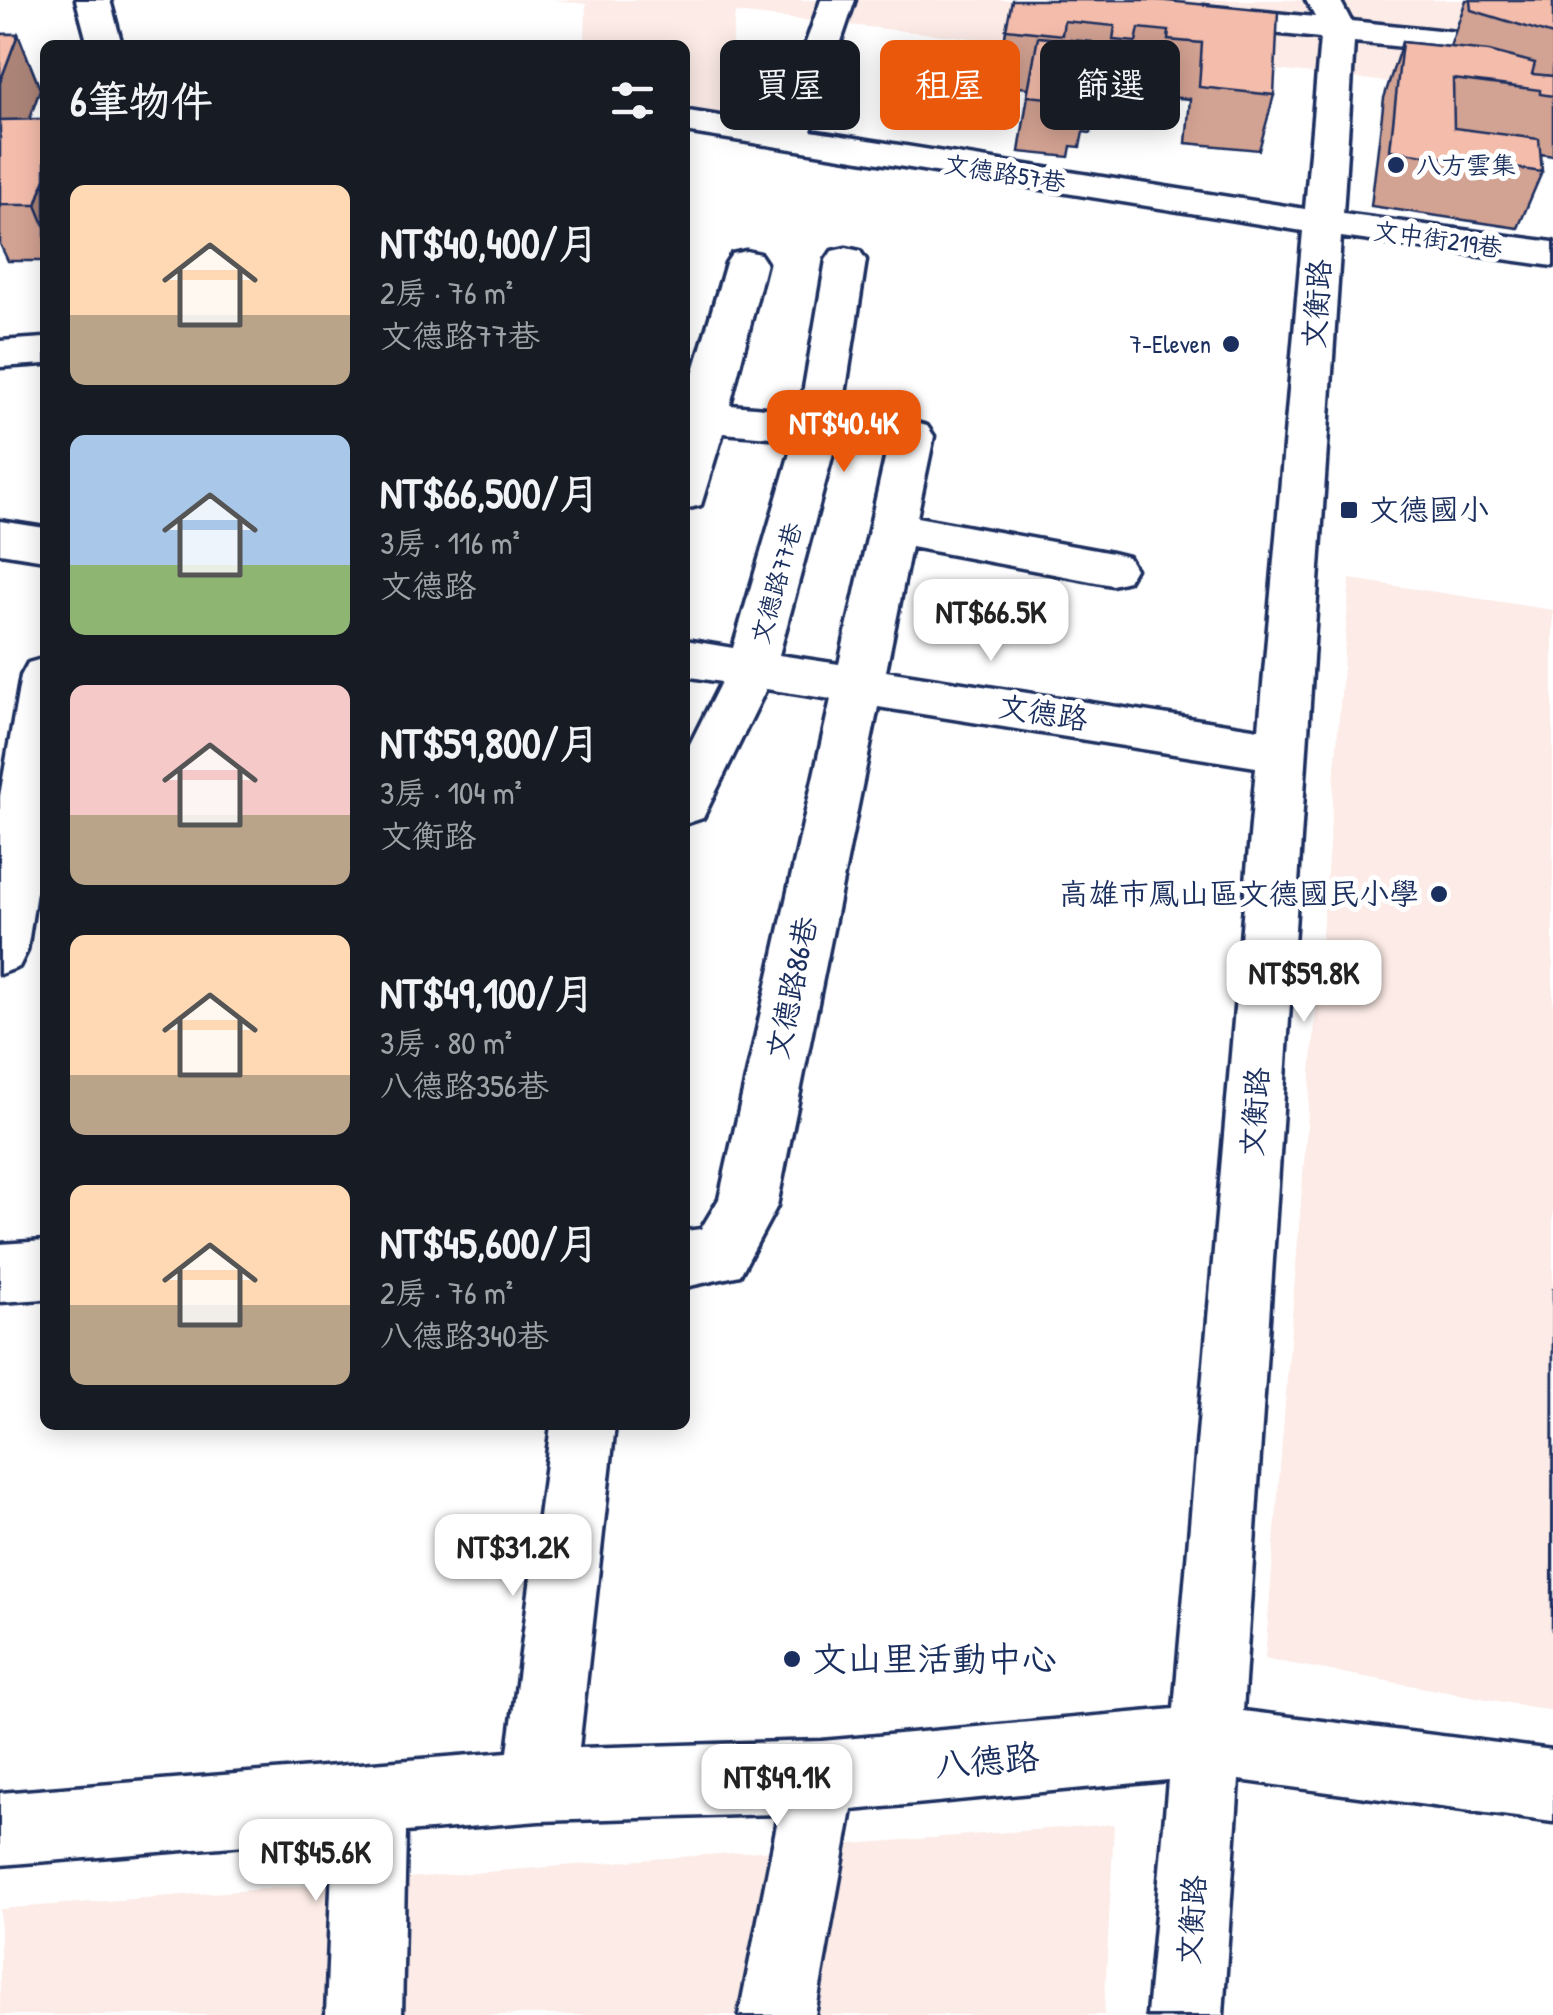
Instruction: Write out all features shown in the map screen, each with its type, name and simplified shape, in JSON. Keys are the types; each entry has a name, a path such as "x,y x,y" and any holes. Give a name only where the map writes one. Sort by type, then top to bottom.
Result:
{"street":[{"path":"93,0 104,40"},
{"path":"790,139 838,0"},
{"path":"1168,13 1343,10 1553,52"},
{"name":"文衡路","path":"1185,2015 1323,223 1343,10"},
{"name":"文德路57巷","path":"690,122 1323,223"},
{"name":"文中街219巷","path":"1323,223 1553,254"},
{"name":"文德路77巷","path":"690,794 751,670 819,427 846,260"},
{"path":"690,455 695,416 746,263"},
{"path":"0,354 40,351"},
{"path":"695,416 819,427"},
{"path":"856,682 912,436"},
{"path":"891,528 1112,569"},
{"path":"0,537 40,543"},
{"name":"文德路","path":"690,659 1282,752"},
{"name":"文德路86巷","path":"690,1258 719,1255 747,1206 856,682"},
{"path":"0,951 7,877 40,702"},
{"path":"0,1273 40,1270"},
{"path":"539,1785 582,1430"},
{"name":"八德路","path":"0,1830 371,1796 539,1785 822,1777 1206,1741 1553,1786"},
{"path":"777,2015 822,1777"},
{"path":"364,2015 371,1796"}],"shaded area":[{"path":"552,0 1553,0 1400,83 1180,60 1180,40 1040,40 1040,45 735,13 732,40 720,40 720,116 690,115 690,40 585,40 586,4"},
{"name":"高雄市鳳山區文德國民小學","path":"1350,579 1553,610 1553,1711 1265,1659"},
{"path":"1114,1824 1104,2015 0,2015 0,1909"}],"building":[{"path":"1012,0 1157,0 1278,12 1274,95 1199,87 1202,43 1168,40 1169,31 1139,28 1136,40 1113,40 1115,26 1064,21 1062,35 1006,29"},
{"path":"1470,0 1553,0 1553,35 1471,10"},
{"path":"0,34 18,34 0,82"},
{"path":"1038,37 1070,40 1040,40 1040,97 1027,96"},
{"path":"1402,42 1489,51 1535,63 1532,74 1553,76 1553,96 1540,94 1540,90 1453,79 1454,128 1539,139 1542,172 1390,150"},
{"path":"40,119 40,193 36,205 0,205 0,120"}],"place":[{"name":"八方雲集","path":"1396,165"},
{"name":"7-Eleven","path":"1231,344"},
{"name":"文德國小","path":"1349,510"},
{"name":"高雄市鳳山區文德國民小學","path":"1439,894"},
{"name":"文山里活動中心","path":"792,1659"}]}
